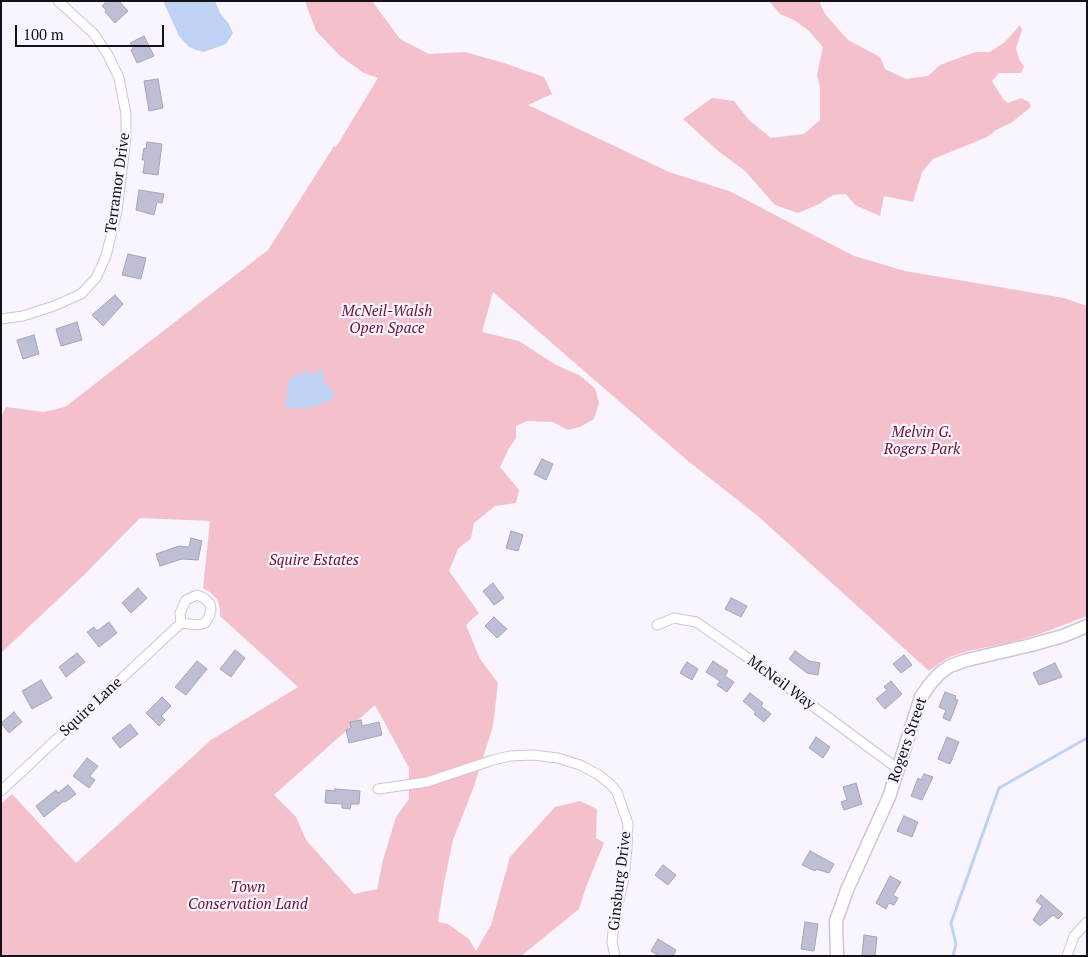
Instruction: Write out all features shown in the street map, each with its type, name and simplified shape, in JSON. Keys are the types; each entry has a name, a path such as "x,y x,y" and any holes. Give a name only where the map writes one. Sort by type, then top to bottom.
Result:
{"street":[{"name":"Terramor Drive","path":"1,319 23,316 54,306 81,294 96,278 106,256 117,211 126,137 126,114 119,78 108,55 94,34 58,1"},
{"name":"McNeil Way","path":"657,625 674,618 696,622 744,655 898,769"},
{"name":"Squire Lane","path":"1,791 181,623"},
{"name":"Rogers Street","path":"837,956 836,921 847,890 888,797 921,697 939,674 950,666 967,660 1031,646 1087,626"},
{"name":"Ginsburg Drive","path":"378,789 427,782 510,756 533,755 558,758 580,765 599,775 617,792 628,824 624,878 614,922 612,942 616,956"},
{"path":"1067,956 1074,936 1087,922"}],"green space":[{"path":"305,1 372,1 400,39 429,54 465,52 544,77 552,94 528,105 669,172 729,191 854,256 905,271 1064,298 1087,306 1087,616 1037,635 968,651 947,658 929,671 759,517 688,461 493,292 482,332 519,341 556,365 579,375 595,388 599,403 594,419 580,427 568,430 553,422 527,421 516,426 516,438 500,467 519,490 516,503 495,506 474,523 471,538 458,549 449,571 479,613 466,625 480,659 498,683 493,726 474,786 453,840 438,922 448,924 469,939 476,951 491,925 510,857 555,807 580,801 597,809 596,838 604,843 579,909 521,956 1,956 1,804 12,794 76,863 211,740 298,687 220,616 217,599 203,588 210,521 140,518 84,575 1,653 1,417 6,407 44,412 65,407 268,250 334,146 336,147 378,78 364,73 340,56 316,31","holes":["375,705 409,768 409,799 396,817 383,860 377,889 354,894 306,840 296,817 274,795"]},
{"path":"769,1 819,1 825,14 848,40 880,57 885,69 906,79 928,76 940,65 976,52 990,52 1005,42 1020,25 1022,30 1016,48 1019,59 1024,66 1021,73 999,73 992,81 1003,99 1008,103 1021,98 1029,102 1031,107 1011,123 996,130 987,137 933,159 922,172 913,202 884,196 880,216 855,205 846,194 833,195 819,204 798,213 775,205 745,171 717,150 683,119 712,98 734,101 749,120 771,138 804,134 820,120 820,87 817,75 823,47 809,31 794,20 780,14"}],"water":[{"path":"163,1 215,1 220,13 229,24 233,33 226,44 204,52 189,47 179,36"},
{"path":"319,370 324,372 323,380 334,392 333,399 313,407 285,408 291,377 306,372 316,374"}],"building":[{"path":"107,1 119,1 128,11 115,23 102,6"},
{"path":"144,36 154,56 137,63 130,43"},
{"path":"158,79 163,108 149,111 144,81"},
{"path":"147,142 162,144 158,175 143,173 145,160 142,160"},
{"path":"139,190 164,194 162,203 157,202 154,215 136,210"},
{"path":"128,254 146,258 141,279 122,275"},
{"path":"115,295 123,304 103,326 92,315"},
{"path":"77,322 82,340 61,346 56,329"},
{"path":"34,335 39,354 23,359 17,340"},
{"path":"542,459 553,464 546,480 534,474"},
{"path":"511,531 523,535 518,551 506,548"},
{"path":"191,538 202,541 198,560 182,559 160,566 156,554 179,546 189,547"},
{"path":"493,583 504,598 494,605 483,591"},
{"path":"138,588 147,598 131,613 122,603"},
{"path":"731,598 747,606 741,617 725,609"},
{"path":"494,617 507,629 497,638 485,626"},
{"path":"109,622 117,633 99,647 87,632 94,627 97,631"},
{"path":"235,650 245,658 231,677 220,669"},
{"path":"795,651 809,661 820,663 818,675 807,673 789,659"},
{"path":"77,653 85,662 66,677 59,667"},
{"path":"904,655 912,665 901,673 893,664"},
{"path":"197,661 207,669 186,695 175,687"},
{"path":"713,661 728,671 725,676 734,682 727,692 717,685 720,681 706,672"},
{"path":"687,662 698,669 692,680 680,673"},
{"path":"1055,663 1062,677 1039,685 1033,673"},
{"path":"41,680 52,698 32,709 22,691"},
{"path":"891,681 902,694 885,709 876,699 887,690 884,687"},
{"path":"945,692 956,696 955,699 958,700 950,721 943,718 946,710 939,707"},
{"path":"750,693 763,703 761,706 771,714 764,722 743,701"},
{"path":"162,697 171,706 161,716 165,720 159,726 146,713"},
{"path":"14,712 22,722 9,733 1,723"},
{"path":"361,720 362,726 379,722 382,735 349,743 346,730 351,728 350,722"},
{"path":"130,724 138,734 120,748 112,738"},
{"path":"816,737 830,747 823,758 809,748"},
{"path":"947,737 959,742 950,764 938,759"},
{"path":"87,758 98,766 90,776 95,780 89,788 73,776"},
{"path":"924,774 933,777 922,800 911,796 918,778 921,780"},
{"path":"856,783 862,804 844,810 841,802 847,800 843,787"},
{"path":"68,785 76,794 44,817 36,806 56,790 58,793"},
{"path":"335,789 360,791 359,804 351,804 350,809 342,808 342,804 325,803 326,790 335,791"},
{"path":"904,816 918,822 912,837 897,831"},
{"path":"810,851 834,864 829,873 816,869 815,871 802,865"},
{"path":"663,865 676,875 668,885 655,875"},
{"path":"890,876 901,882 893,895 898,898 894,905 889,903 886,909 876,903"},
{"path":"1041,895 1063,914 1058,919 1053,915 1040,926 1033,920 1042,906 1036,901"},
{"path":"805,922 818,924 814,951 801,949"},
{"path":"864,935 877,937 875,956 862,955"},
{"path":"658,939 676,950 673,956 659,956 651,951"}],"waterway":[{"path":"953,956 956,944 951,923 999,788 1087,738"}],"park label":[{"name":"McNeil-Walsh Open Space","path":"387,320"},
{"name":"Melvin G. Rogers Park","path":"922,442"},
{"name":"Squire Estates","path":"314,561"},
{"name":"Town Conservation Land","path":"248,896"}]}
